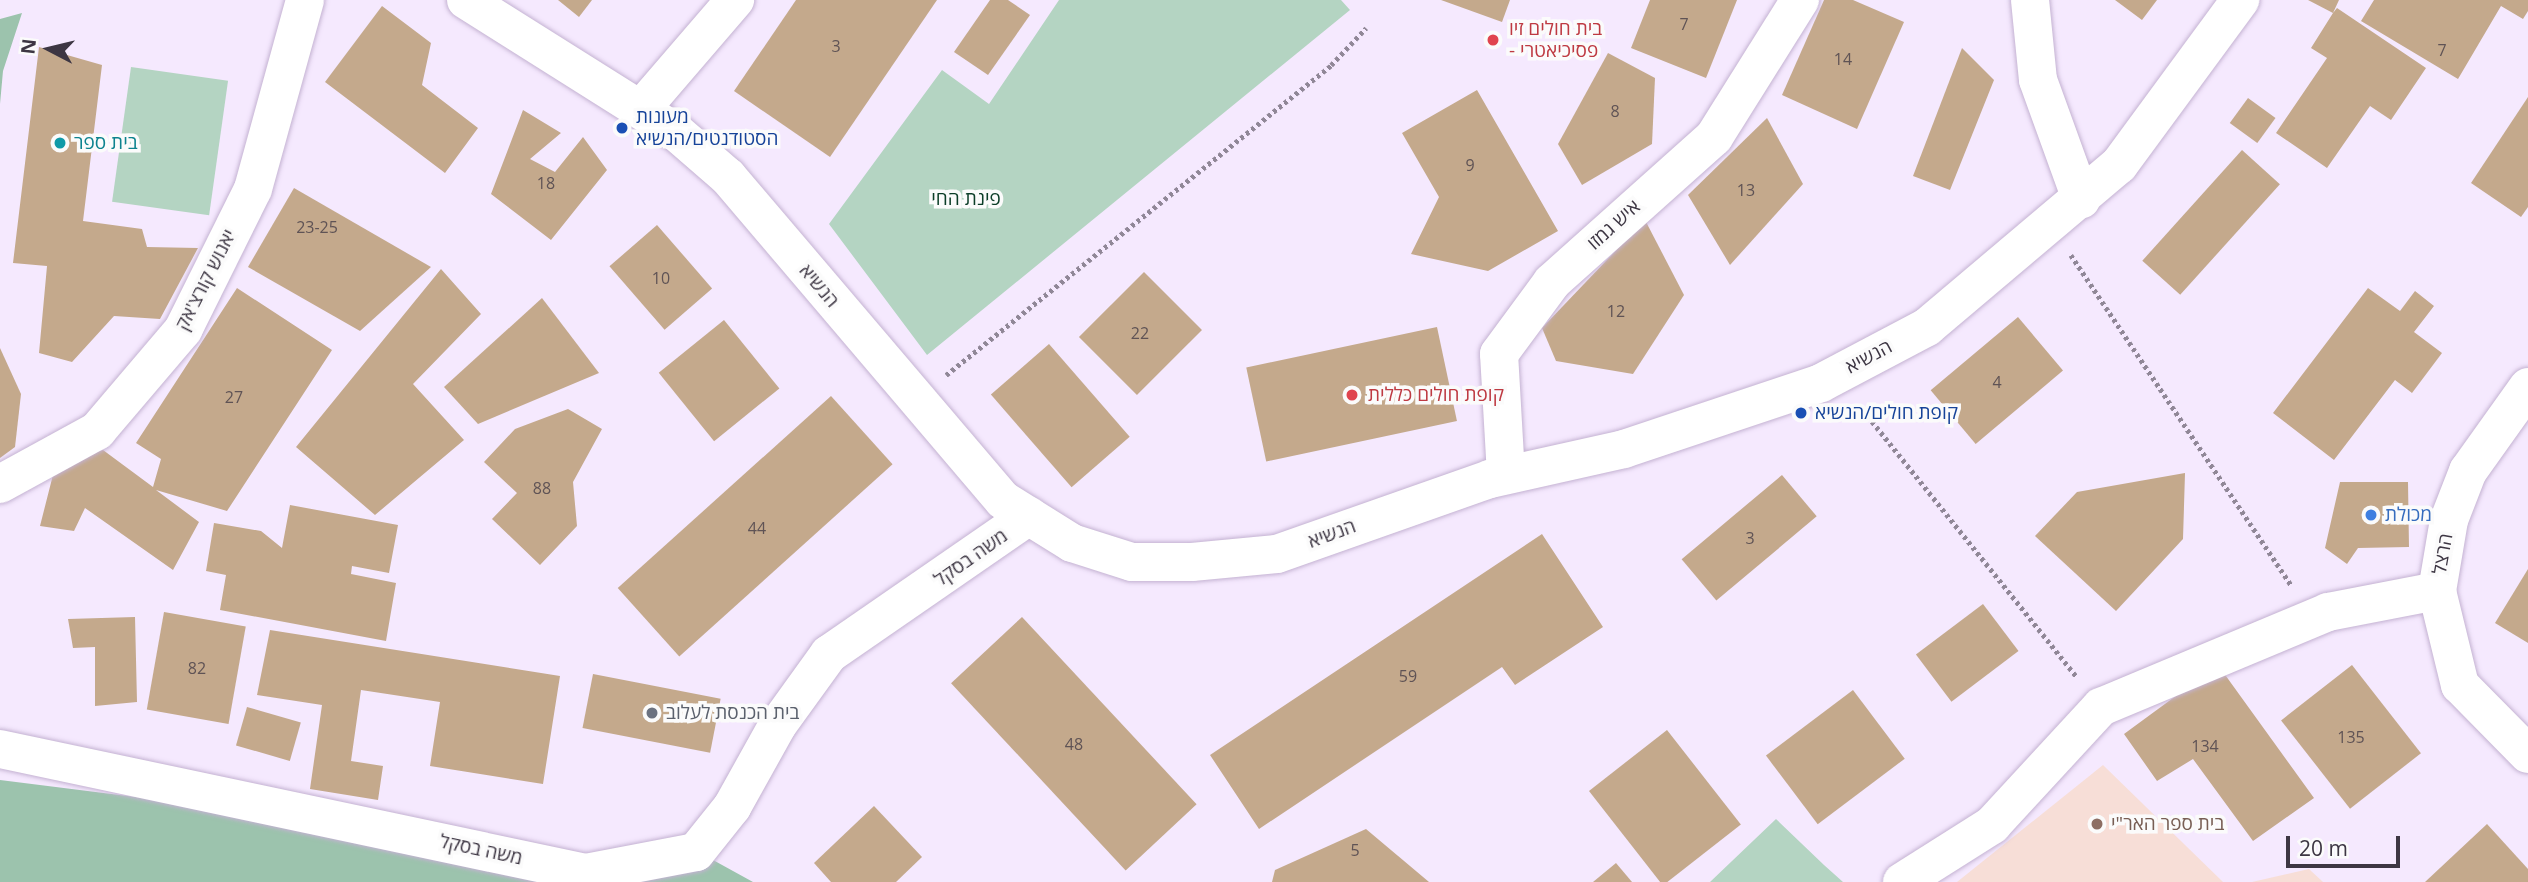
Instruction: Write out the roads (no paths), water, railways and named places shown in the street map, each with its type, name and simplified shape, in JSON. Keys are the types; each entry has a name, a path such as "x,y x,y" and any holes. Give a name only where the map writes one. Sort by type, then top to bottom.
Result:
{"street":[{"name":"יאנוש קורצ'אק","path":"0,484 97,431 183,330 253,189 305,0"},
{"name":"הנשיא","path":"467,0 642,108 728,177 915,401 1003,500 1072,543 1132,562 1192,562 1277,554 1506,475 1624,449 1835,376 1927,327 2081,200 2119,165 2240,0"},
{"path":"642,108 735,0"},
{"name":"איש גמזו","path":"1506,475 1499,354 1552,282 1714,137 1800,0"},
{"path":"2031,0 2038,80 2081,200"},
{"name":"הרצל","path":"2528,387 2468,471 2449,520 2437,591 2460,685 2528,754"},
{"name":"משה בסקל","path":"0,749 586,873 696,852 732,807 777,726 828,654 1029,516"},
{"path":"1902,882 1992,825 2101,707 2313,618 2437,591"}],"place":[{"name":"בית חולים זיו - פסיכיאטרי","path":"1493,40"},
{"name":"מעונות הסטודנטים/הנשיא","path":"622,128"},
{"name":"בית ספר","path":"60,143"},
{"name":"קופת חולים כללית","path":"1352,395"},
{"name":"קופת חולים/הנשיא","path":"1801,413"},
{"name":"מכולת","path":"2371,515"},
{"name":"בית הכנסת לעלוב","path":"652,713"},
{"name":"בית ספר האר\"י","path":"2097,824"}],"park label":[{"name":"פינת החי","path":"966,199"}]}
